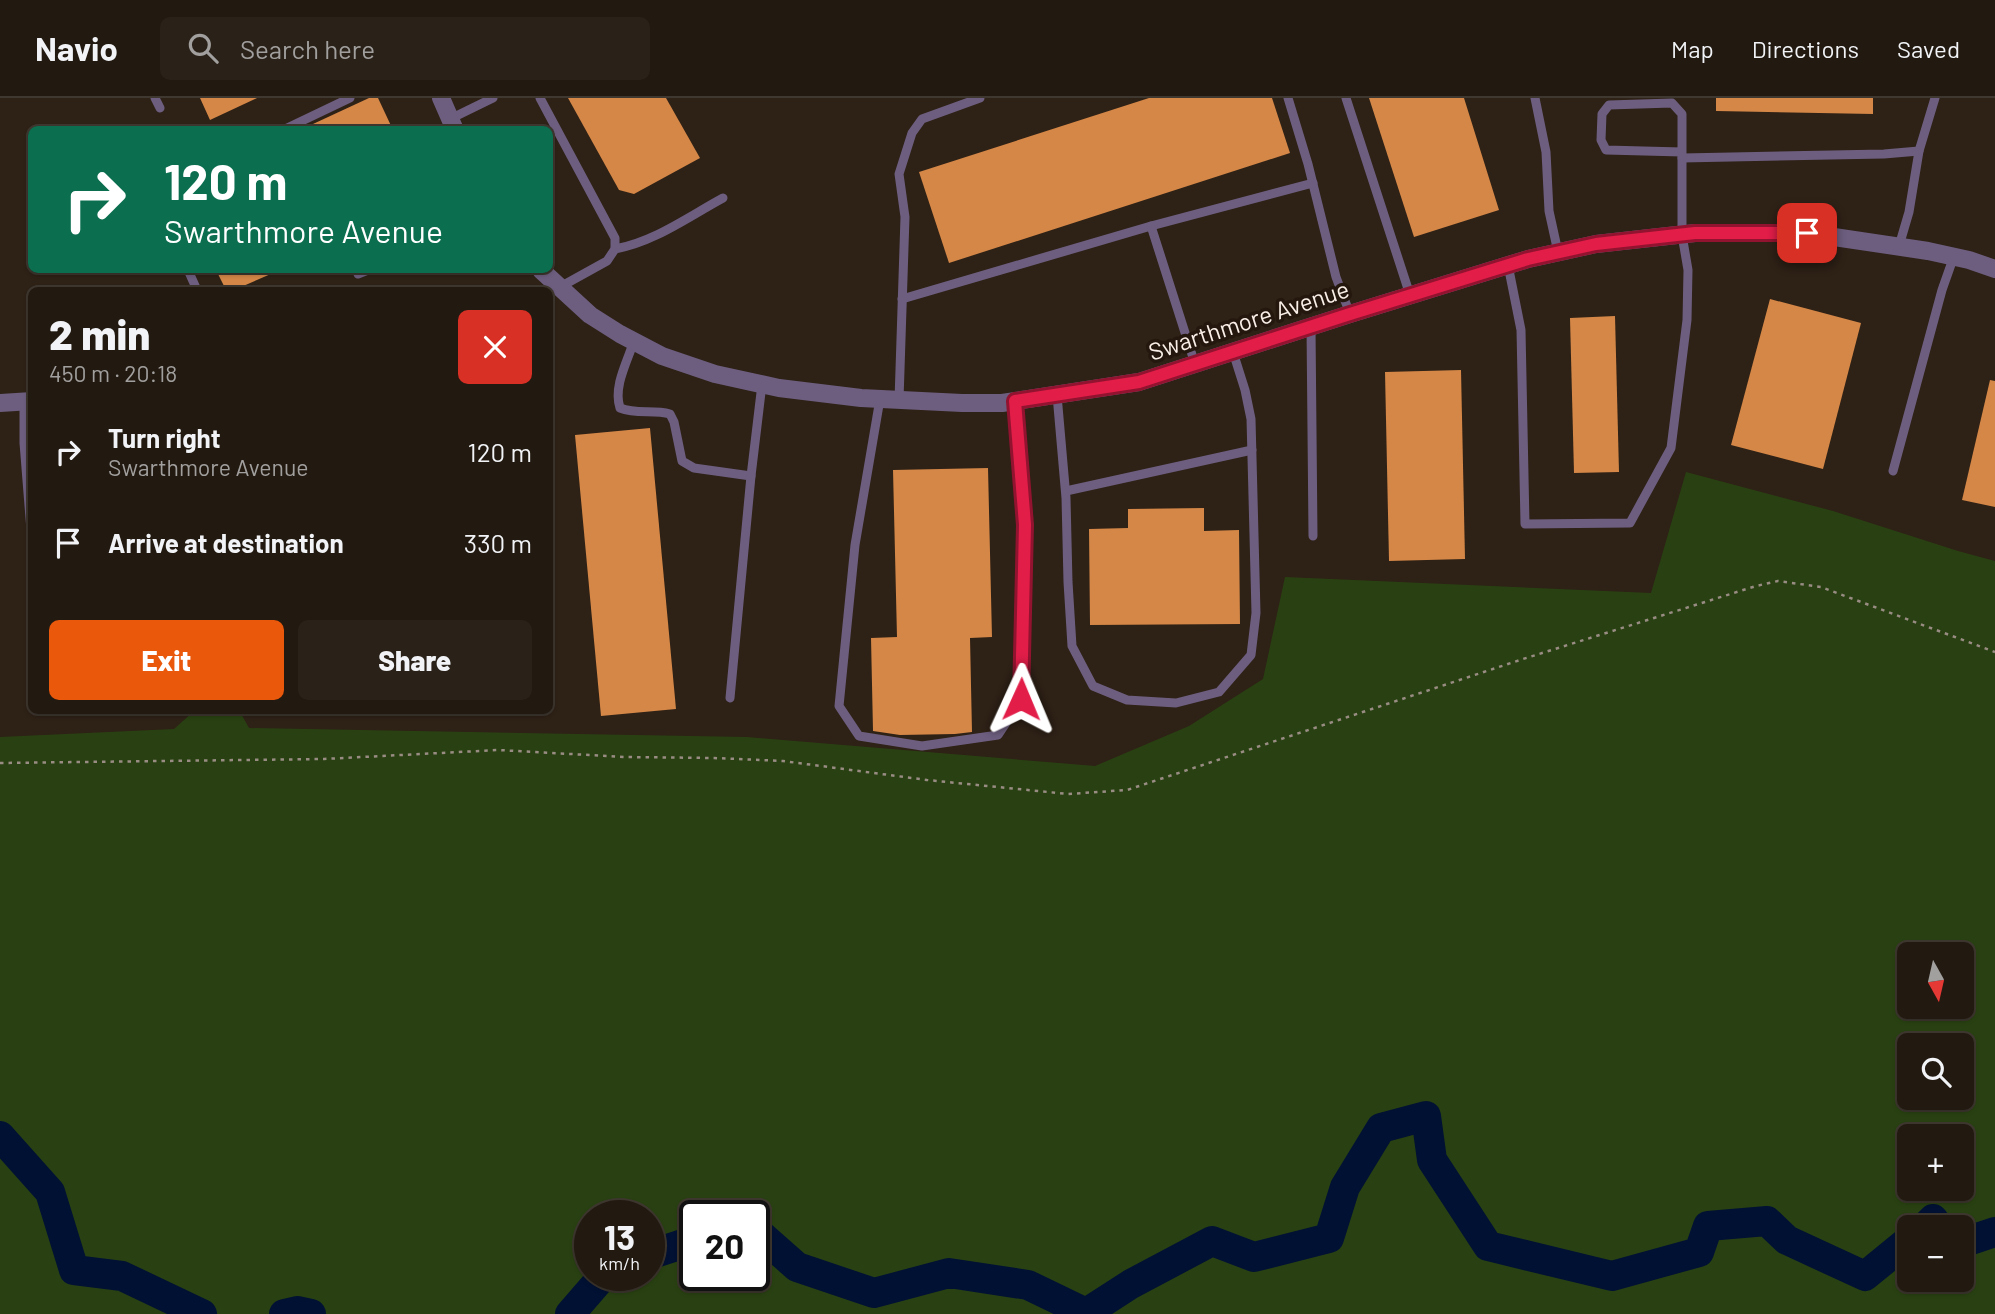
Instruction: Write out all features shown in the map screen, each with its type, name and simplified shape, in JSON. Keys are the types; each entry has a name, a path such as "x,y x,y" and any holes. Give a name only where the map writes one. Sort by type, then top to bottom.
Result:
{"street":[{"path":"441,98 452,124"},
{"name":"Swarthmore Avenue","path":"555,291 620,334 662,356 715,374 779,388 880,399 962,403 1015,401 1139,382 1508,265 1596,244 1682,235 1807,233 1954,256 1995,269"},
{"path":"0,402 27,401"}],"lane":[{"path":"155,98 160,108"},
{"path":"291,126 350,98"},
{"path":"452,124 493,98"},
{"path":"540,98 615,238 615,249 607,261 555,291"},
{"path":"899,400 905,217 900,174 912,133 922,119 980,98"},
{"path":"1288,98 1336,276 1350,314"},
{"path":"1346,98 1410,295"},
{"path":"1535,98 1546,152 1549,211 1558,253"},
{"path":"1899,246 1909,212 1919,151 1936,98"},
{"path":"1508,265 1521,330 1525,524 1630,523 1671,448 1687,320 1688,270 1682,235 1682,155 1682,114 1672,103 1609,105 1602,114 1601,140 1606,150 1682,155 1884,154 1919,151"},
{"path":"902,299 1151,226 1313,183"},
{"path":"615,249 634,245 654,236 723,198"},
{"path":"1151,226 1195,364"},
{"path":"1893,471 1942,290 1954,256"},
{"path":"1311,327 1313,536"},
{"path":"634,341 619,387 617,398 620,408 631,412 661,411 670,414 682,461 694,468 751,476"},
{"path":"1057,394 1066,491 1072,646 1093,686 1128,699 1176,704 1219,692 1251,655 1256,613 1251,419 1233,352"},
{"path":"730,698 762,384"},
{"path":"880,399 855,545 839,706 859,736 922,746 998,736 1021,699 1025,525 1015,401"},
{"path":"27,401 24,443 28,492"},
{"path":"1066,491 1252,450"}],"green space":[{"path":"1686,472 1833,511 1995,561 1995,1314 0,1314 0,737 174,729 191,714 241,714 249,728 747,737 1095,766 1189,726 1263,679 1285,577 1651,593"}],"building":[{"path":"200,98 257,98 210,120"},
{"path":"369,98 378,98 391,126 309,126"},
{"path":"568,98 666,98 700,158 634,194 619,190"},
{"path":"1149,98 1272,98 1290,153 949,263 919,172"},
{"path":"1369,98 1464,98 1499,210 1414,237"},
{"path":"1716,98 1873,98 1873,114 1716,111"},
{"path":"218,273 273,273 241,287 224,287"},
{"path":"1770,299 1861,323 1823,469 1731,445"},
{"path":"1615,316 1619,472 1574,473 1570,318"},
{"path":"1461,370 1465,559 1389,561 1385,372"},
{"path":"1990,380 1995,381 1995,507 1962,500"},
{"path":"650,428 676,709 601,716 575,435"},
{"path":"988,468 992,637 970,638 972,732 900,735 873,731 871,638 897,637 893,470"},
{"path":"1204,508 1204,531 1239,530 1240,624 1090,625 1089,529 1128,528 1128,509"}],"waterway":[{"path":"770,1243 797,1267 874,1293 949,1273 1028,1285 1086,1313 1131,1284 1212,1241 1254,1257 1329,1238 1345,1187 1381,1128 1426,1116 1432,1160 1488,1246 1612,1276 1699,1252 1708,1226 1767,1221 1787,1240 1865,1276 1897,1250"},
{"path":"0,1136 50,1192 74,1270 122,1276 202,1314"},
{"path":"1974,1239 1995,1232"},
{"path":"665,1250 679,1245"},
{"path":"570,1314 590,1291"},
{"path":"284,1314 297,1311 311,1314"}],"route":[{"path":"1021,699 1025,525 1015,401 1139,382 1528,259 1596,244 1695,233 1807,233"}]}
